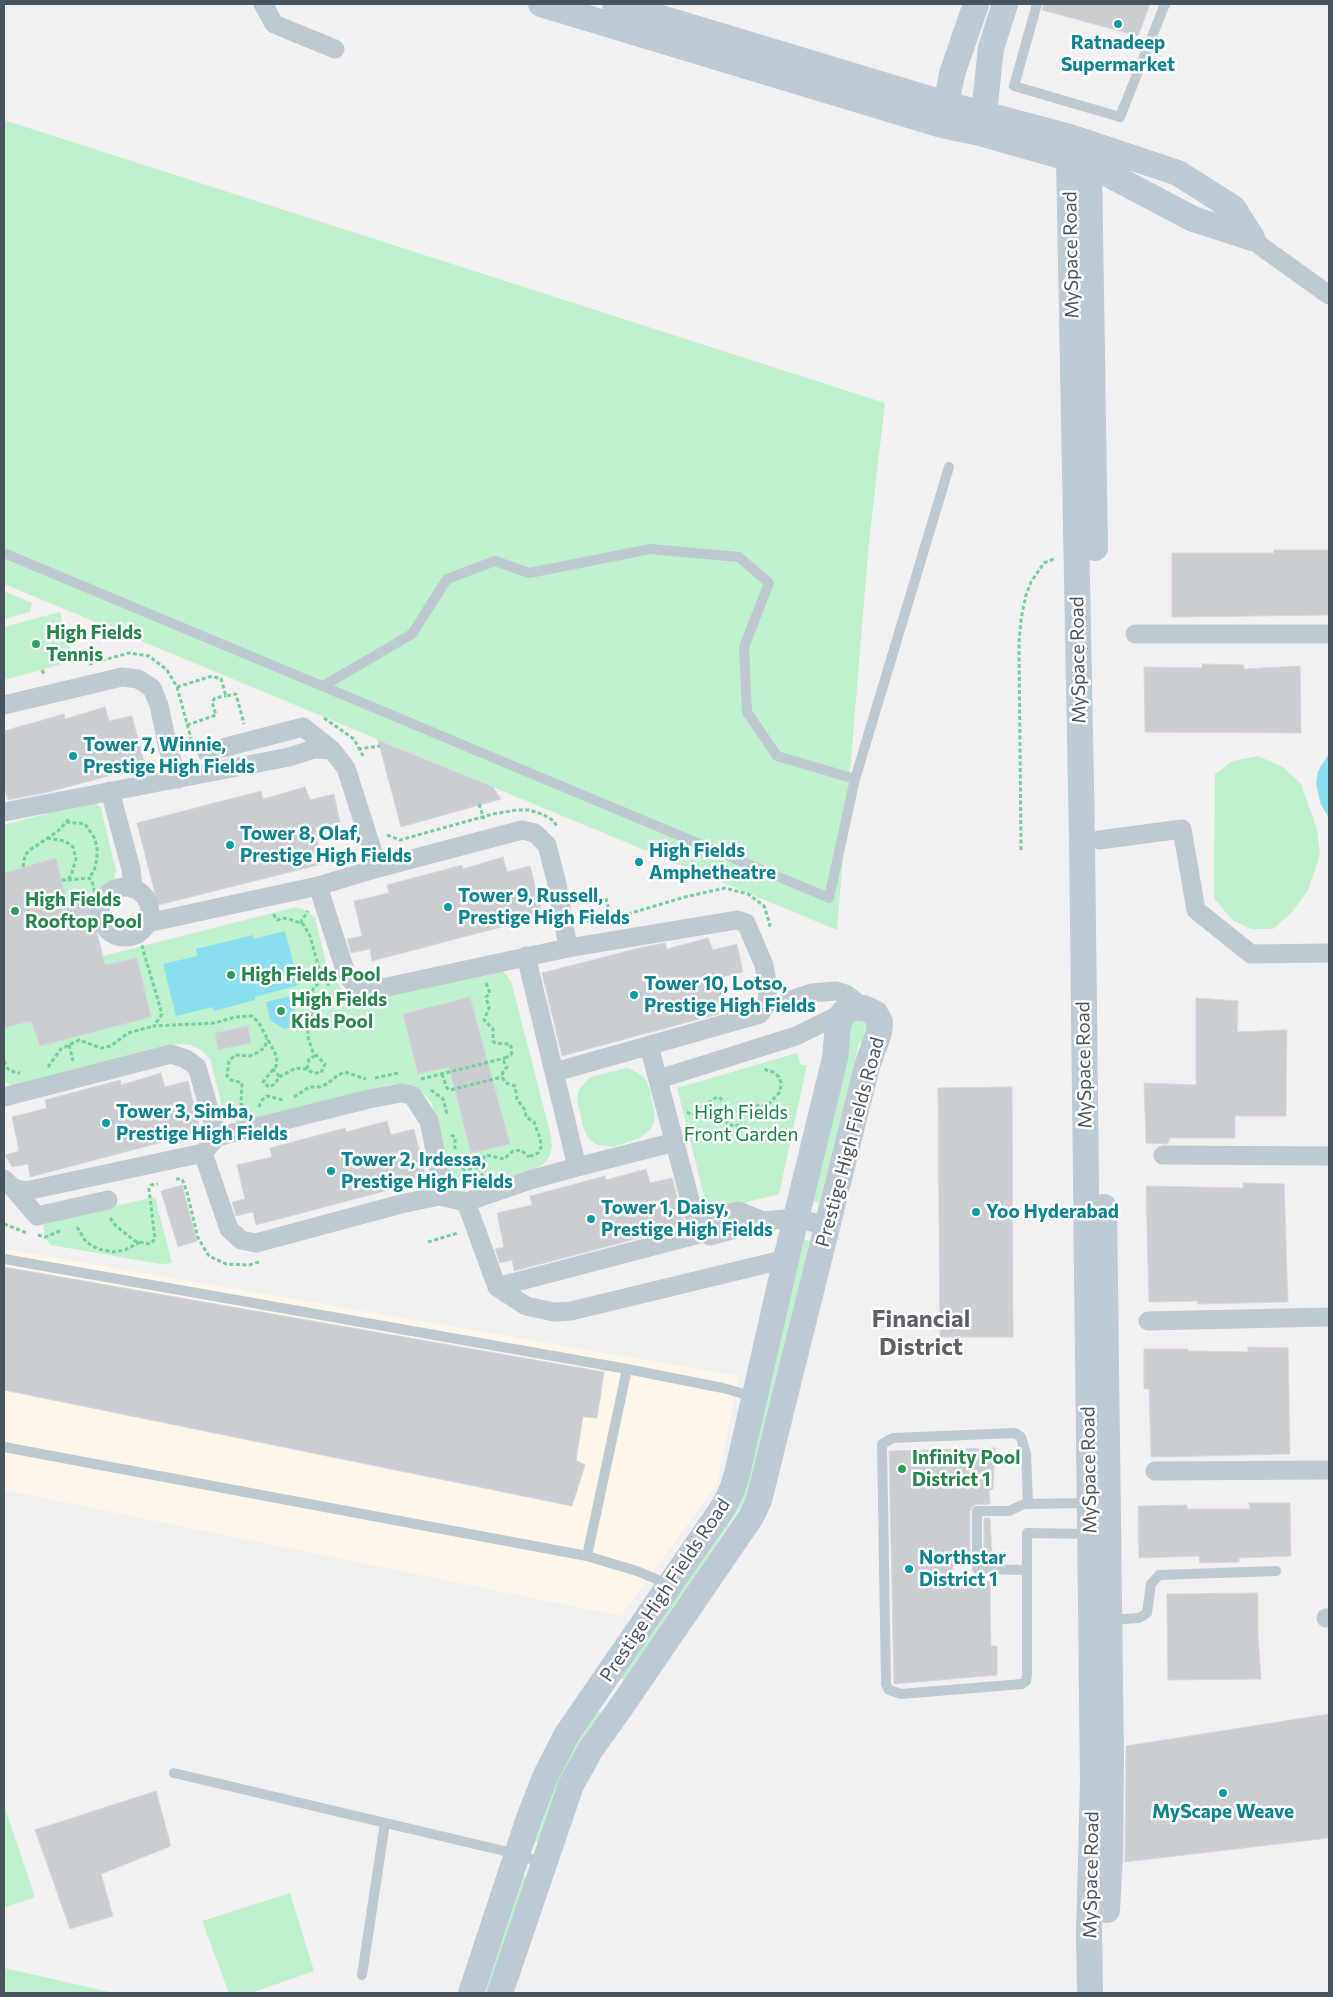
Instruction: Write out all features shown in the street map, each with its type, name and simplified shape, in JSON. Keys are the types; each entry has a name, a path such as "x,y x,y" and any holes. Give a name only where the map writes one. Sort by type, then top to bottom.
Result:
{"street":[{"path":"263,4 274,24 335,49"},
{"path":"541,4 1080,151 1193,219 1252,238 1329,294"},
{"path":"615,4 944,114"},
{"path":"944,114 952,74 976,4"},
{"path":"982,123 991,48 1005,4"},
{"name":"MySpace Road","path":"1080,151 1076,555 1082,830 1089,1503 1090,1534 1110,1620 1112,1786 1105,1938 1105,1993"},
{"name":"MySpace Road","path":"1080,151 1099,840 1100,1578 1089,1934 1090,1993"},
{"path":"1135,634 1329,634"},
{"path":"4,704 122,677 138,679 152,688 159,705 168,748 178,779"},
{"path":"207,752 304,727 332,750 346,768 378,868"},
{"path":"4,812 289,757 314,749 332,750"},
{"path":"110,792 131,869 134,889"},
{"path":"1099,840 1182,829 1196,910 1251,954 1329,953"},
{"path":"143,928 149,907 141,892 126,887 113,890 103,900 99,916 107,931 114,936 130,937 143,928 318,886 522,830 535,833 547,845 557,884 568,948"},
{"path":"318,886 347,976 359,988 373,990 568,948 737,920 746,923 752,933 764,965 768,987 767,1003 760,1014 555,1072"},
{"path":"526,956 577,1167"},
{"path":"659,1079 796,1036 854,1010 846,994 836,991 812,993 788,1001"},
{"name":"Prestige High Fields Road","path":"471,1993 517,1854 546,1775 567,1734 724,1506 732,1490 835,1058 838,1025 854,1010 875,1013 880,1022 879,1033 867,1066 759,1500 751,1517 591,1749 571,1785 500,1993"},
{"path":"497,1287 698,1234 649,1046"},
{"path":"4,1097 171,1054 186,1059 197,1067 217,1137"},
{"path":"8,1183 26,1191 203,1153 217,1137 369,1099 401,1093 412,1095 429,1121 442,1184 439,1196"},
{"path":"203,1153 229,1229 241,1240 256,1243 401,1204 439,1196 466,1202 537,1178 675,1142"},
{"path":"1164,1155 1329,1156"},
{"path":"8,1183 37,1216 108,1200"},
{"path":"466,1202 497,1287 526,1306 554,1312 571,1311 786,1259"},
{"path":"710,1228 796,1218 827,1226"},
{"path":"1148,1321 1329,1317"},
{"path":"1155,1471 1329,1470"},
{"path":"598,1688 621,1707"}],"lane":[{"path":"1037,4 1014,86 1120,117 1165,4"},
{"path":"4,553 829,898 855,779 949,467"},
{"path":"323,686 412,634 448,579 495,561 529,573 650,549 739,557 769,583 744,647 747,712 777,756 855,779"},
{"path":"4,1259 627,1369 723,1388 754,1397"},
{"path":"587,1556 627,1369"},
{"path":"1028,1504 1026,1454 1021,1437 1015,1433 893,1438 882,1444 886,1674 889,1690 901,1694 1022,1684 1026,1680 1027,1674 1027,1533 1090,1534"},
{"path":"4,1447 587,1556 637,1571 670,1585"},
{"path":"1027,1570 977,1569 977,1511 1009,1511 1024,1504 1089,1503"},
{"path":"1110,1620 1139,1618 1147,1613 1151,1584 1159,1575 1276,1571"},
{"path":"174,1773 517,1854 544,1863"},
{"path":"362,1975 385,1823"}],"path":[{"path":"1021,850 1019,643 1021,619 1031,582 1044,563 1053,558 1076,555"},
{"path":"177,687 212,676 221,679 226,696"},
{"path":"187,725 216,715 212,702 215,698 236,694 245,730"},
{"path":"23,868 25,855 58,831 75,812 85,796"},
{"path":"66,822 85,824 94,837 97,847 97,859 94,870 89,878"},
{"path":"46,838 65,841 73,847 76,860 71,876 67,880"},
{"path":"62,880 89,878"},
{"path":"89,878 92,881 95,892 103,900"},
{"path":"606,898 611,919 686,897 725,888 748,894 764,906 770,926 752,933"},
{"path":"579,906 578,899 598,893"},
{"path":"270,897 275,918 278,920 282,918 294,920 303,924 307,930 316,962 325,979 337,994"},
{"path":"581,912 583,918 596,926"},
{"path":"143,928 162,1014 154,1026"},
{"path":"43,1073 61,1048 79,1040 101,1048 111,1046 128,1034 154,1026 215,1023 235,1017 252,1016 277,1057 276,1066 264,1082 268,1086 275,1084 279,1077 296,1068 307,1069 312,1073 321,1073 325,1064 313,1052 308,1038 308,1028 313,1020 308,1001 314,987 325,979"},
{"path":"421,1079 511,1055 510,1044 499,1045 493,1041 493,1029 484,1020 489,1008 486,997 490,993 487,984 481,980"},
{"path":"227,1070 230,1058 240,1055 250,1056 259,1052 265,1047 267,1038"},
{"path":"307,1069 309,1060 316,1055"},
{"path":"505,1058 504,1062 508,1067 502,1072 502,1077 506,1083 515,1086 517,1099 525,1110 526,1117 534,1122 537,1127 541,1147 532,1156 528,1155"},
{"path":"4,1061 8,1069 22,1073"},
{"path":"687,1112 692,1115 719,1097 727,1105 725,1118 727,1123 735,1126 740,1123 746,1107 768,1105 780,1092 781,1083 779,1077 773,1072 766,1070 765,1066"},
{"path":"272,1069 279,1077"},
{"path":"442,1074 447,1088 450,1090 502,1077"},
{"path":"490,1194 479,1167 486,1155 504,1159 513,1151 521,1150 528,1155 537,1178"},
{"path":"102,1220 110,1218 125,1235 135,1241 150,1244 155,1239 153,1209"},
{"path":"69,1229 85,1225"},
{"path":"77,1227 86,1242 106,1251 125,1250 141,1242"},
{"path":"428,1242 477,1228"},
{"path":"45,1237 62,1230"}],"shaded area":[{"path":"4,1249 739,1376 717,1484 621,1616 4,1490"}],"green space":[{"path":"4,120 885,403 869,542 837,930 4,584"},
{"path":"4,591 32,603 30,612 4,619"},
{"name":"High Fields Tennis","path":"60,612 74,661 4,680 4,627"},
{"path":"1258,756 1283,767 1301,784 1317,829 1320,855 1308,890 1292,912 1273,929 1251,929 1232,920 1214,898 1215,774 1233,761"},
{"path":"86,803 96,804 101,808 116,870 113,883 92,894 89,899 103,956 296,907 307,911 315,918 327,967 342,989 353,995 501,969 511,981 551,1136 552,1147 549,1157 534,1170 476,1185 461,1183 448,1170 432,1104 415,1086 403,1084 389,1085 252,1123 237,1122 228,1118 223,1111 210,1059 201,1050 190,1045 177,1044 165,1046 14,1086 4,1082 4,825"},
{"path":"859,1019 866,1020 871,1032 867,1040 859,1044 819,1203 810,1199 849,1022"},
{"name":"High Fields Front Garden","path":"797,1053 801,1065 807,1065 779,1194 708,1212 677,1088"},
{"path":"627,1068 645,1078 655,1114 654,1122 650,1130 640,1138 613,1147 597,1145 588,1138 583,1126 577,1100 578,1091 588,1079 594,1076"},
{"path":"155,1197 172,1263 161,1264 50,1245 45,1237 43,1225 92,1211"},
{"path":"804,1239 810,1241 749,1494 626,1682 620,1676 742,1492"},
{"path":"597,1710 602,1714 538,1842 532,1840 557,1773"},
{"path":"4,1805 35,1897 4,1908"},
{"path":"521,1875 527,1877 488,1993 481,1993"},
{"path":"290,1893 314,1971 251,1993 229,1993 202,1921"},
{"path":"4,1968 114,1993 4,1993"}],"water":[{"path":"1329,754 1329,818 1321,805 1316,784 1318,771"},
{"name":"High Fields Pool","path":"285,931 299,985 214,1011 212,1007 176,1016 163,964 197,956 196,949 253,935 254,939"},
{"name":"High Fields Kids Pool","path":"291,996 298,1025 284,1029 270,1020 266,1002"}],"building":[{"name":"Ratnadeep Supermarket","path":"1044,4 1150,4 1138,36 1042,10"},
{"path":"1274,550 1329,550 1329,615 1172,617 1172,553 1274,553"},
{"path":"1202,664 1244,665 1244,669 1300,666 1301,733 1145,732 1144,667 1202,668"},
{"name":"Tower 7, Winnie, Prestige High Fields","path":"105,707 109,721 132,716 145,766 49,792 8,800 4,787 4,731 64,714 65,719"},
{"path":"378,740 493,787 501,799 401,827"},
{"name":"Tower 8, Olaf, Prestige High Fields","path":"305,787 310,800 334,794 340,822 315,828 322,864 158,905 137,823 261,791 263,799"},
{"name":"Tower 9, Russell, Prestige High Fields","path":"503,857 507,872 530,866 543,916 372,961 370,949 351,953 347,939 362,936 354,901 389,893 387,885 462,865 463,869"},
{"path":"56,858 66,898 87,893 105,965 137,958 151,1017 40,1046 31,1021 4,1028 4,873"},
{"name":"Tower 10, Lotso, Prestige High Fields","path":"708,938 713,950 737,944 743,972 718,978 726,1012 562,1056 542,973 643,947 665,943 667,949"},
{"path":"470,997 510,1144 471,1153 449,1067 418,1074 403,1014"},
{"path":"1196,998 1238,1001 1237,1032 1287,1030 1286,1116 1235,1116 1235,1138 1170,1138 1167,1144 1146,1143 1144,1083 1196,1085"},
{"path":"248,1026 251,1043 218,1050 215,1033"},
{"name":"Tower 3, Simba, Prestige High Fields","path":"161,1073 165,1087 188,1081 201,1132 30,1177 28,1164 12,1167 5,1155 19,1151 12,1117 47,1108 45,1100 120,1080 121,1085"},
{"name":"Yoo Hyderabad","path":"1012,1087 1013,1337 940,1337 938,1088"},
{"name":"Tower 2, Irdessa, Prestige High Fields","path":"387,1121 391,1135 414,1129 427,1180 256,1225 253,1212 236,1216 232,1202 245,1199 237,1165 272,1157 270,1148 345,1128 346,1132"},
{"name":"Tower 1, Daisy, Prestige High Fields","path":"646,1169 650,1183 672,1178 685,1226 514,1271 512,1260 500,1263 495,1249 504,1247 497,1213 532,1205 530,1196 605,1176 606,1180"},
{"path":"1243,1183 1284,1184 1288,1302 1198,1304 1198,1301 1149,1302 1146,1186 1243,1188"},
{"path":"182,1185 197,1241 178,1247 161,1191"},
{"path":"4,1267 604,1372 597,1418 583,1417 576,1460 585,1465 572,1506 4,1390"},
{"path":"1248,1347 1288,1348 1290,1454 1151,1457 1149,1389 1144,1389 1144,1349 1248,1352"},
{"name":"Northstar District 1","path":"995,1448 993,1489 989,1490 990,1504 974,1505 970,1511 970,1553 952,1553 953,1580 990,1582 991,1646 997,1646 997,1675 894,1684 889,1451"},
{"path":"1249,1503 1290,1503 1291,1556 1239,1558 1239,1562 1200,1563 1199,1556 1139,1558 1138,1506 1187,1505 1187,1509 1250,1509"},
{"path":"984,1518 990,1518 992,1553 984,1553"},
{"path":"1258,1593 1261,1679 1168,1680 1167,1594"},
{"name":"MyScape Weave","path":"1329,1714 1329,1838 1125,1862 1126,1746"},
{"path":"156,1791 171,1846 101,1874 113,1916 70,1929 35,1830"}],"place":[{"name":"Ratnadeep Supermarket","path":"1118,24"},
{"name":"High Fields Tennis","path":"36,644"},
{"name":"Tower 7, Winnie, Prestige High Fields","path":"73,756"},
{"name":"Tower 8, Olaf, Prestige High Fields","path":"230,845"},
{"name":"High Fields Amphetheatre","path":"639,862"},
{"name":"Tower 9, Russell, Prestige High Fields","path":"448,907"},
{"name":"High Fields Rooftop Pool","path":"15,911"},
{"name":"High Fields Pool","path":"231,975"},
{"name":"Tower 10, Lotso, Prestige High Fields","path":"634,995"},
{"name":"High Fields Kids Pool","path":"281,1011"},
{"name":"Tower 3, Simba, Prestige High Fields","path":"106,1123"},
{"name":"Tower 2, Irdessa, Prestige High Fields","path":"331,1171"},
{"name":"Yoo Hyderabad","path":"976,1212"},
{"name":"Tower 1, Daisy, Prestige High Fields","path":"591,1219"},
{"name":"Infinity Pool District 1","path":"902,1469"},
{"name":"Northstar District 1","path":"909,1569"},
{"name":"MyScape Weave","path":"1223,1793"}],"district":[{"name":"Financial District","path":"921,1333"}]}
